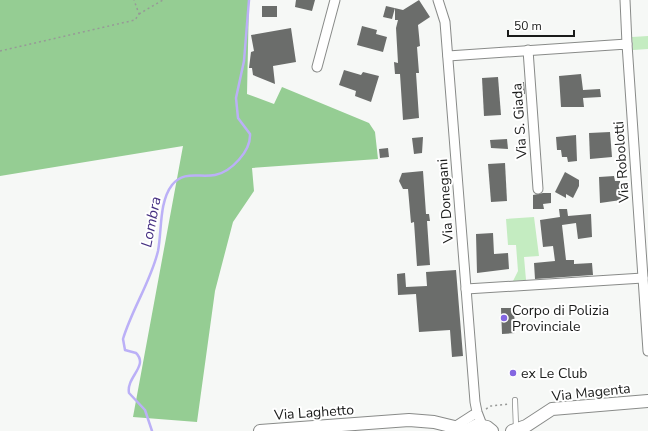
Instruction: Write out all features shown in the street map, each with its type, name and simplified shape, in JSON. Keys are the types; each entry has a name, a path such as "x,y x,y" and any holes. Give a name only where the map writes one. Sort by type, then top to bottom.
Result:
{"street":[{"path":"317,67 336,0"},
{"name":"Via Donegani","path":"438,0 445,22 477,412 470,427"},
{"name":"Via Robolotti","path":"625,0 648,351"},
{"path":"448,56 627,44"},
{"name":"Via S. Giada","path":"528,50 538,189"},
{"path":"466,289 643,278"},
{"name":"Via Donegani","path":"470,427 475,402"},
{"name":"Via Magenta","path":"514,430 549,410 648,402"},
{"name":"Via Magenta","path":"529,431 539,417"},
{"name":"Via Laghetto","path":"260,431 409,420 470,427"}],"lane":[{"path":"514,430 515,402"}],"path":[{"path":"134,0 139,14"},
{"path":"0,51 135,20 139,14 164,0"},
{"path":"484,410 491,406 515,402"}],"green space":[{"path":"0,0 249,0 247,94 274,104 282,87 369,123 375,132 378,159 252,168 254,191 233,222 215,291 197,422 133,417 183,146 0,176"},
{"path":"648,36 648,49 633,50 632,37"},
{"path":"534,217 539,256 524,257 526,280 513,281 518,271 516,245 508,245 506,219"}],"building":[{"path":"296,0 315,0 312,11 295,7"},
{"path":"419,0 430,17 418,25 420,46 417,47 419,73 416,73 419,118 403,120 400,74 395,74 394,62 398,63 396,28 398,20 395,20 395,8 403,10"},
{"path":"262,6 277,6 277,17 262,17"},
{"path":"386,6 395,8 392,19 383,17"},
{"path":"362,26 377,30 376,34 387,37 383,52 357,45"},
{"path":"291,28 296,62 273,66 275,84 253,75 252,68 249,68 251,52 254,51 251,35"},
{"path":"344,70 361,75 363,72 379,76 371,102 355,96 356,91 339,85"},
{"path":"581,74 583,90 600,89 601,97 583,98 584,107 561,107 559,76"},
{"path":"498,77 501,115 484,116 482,78"},
{"path":"524,82 525,94 518,94 517,83"},
{"path":"610,132 612,157 590,159 589,133"},
{"path":"576,135 577,161 568,162 567,157 562,157 561,150 557,150 556,137"},
{"path":"423,137 422,153 414,154 412,138"},
{"path":"507,139 508,149 491,148 490,140"},
{"path":"388,148 389,157 380,158 379,149"},
{"path":"505,163 507,201 491,202 488,164"},
{"path":"423,171 426,214 429,214 430,221 427,221 430,265 417,266 414,222 411,223 408,189 403,189 399,181 402,173"},
{"path":"565,172 579,180 579,186 573,198 566,194 566,198 555,192"},
{"path":"614,176 615,181 620,181 621,200 600,203 599,177"},
{"path":"551,193 551,203 543,204 544,209 533,209 533,195"},
{"path":"559,209 567,209 568,216 591,214 592,237 578,239 576,223 562,225 566,260 574,260 574,264 592,263 593,275 535,279 534,263 555,261 553,246 543,247 540,220 560,217"},
{"path":"493,233 494,254 508,253 509,269 477,273 476,234"},
{"path":"456,270 463,356 452,357 450,330 419,332 416,294 398,295 397,274 405,273 406,287 427,286 426,272"},
{"path":"501,308 514,308 515,333 502,334"}],"waterway":[{"name":"Lombra","path":"152,431 145,410 129,393 129,387 140,362 136,353 125,350 123,339 155,262 158,251 163,208 172,185 177,180 187,176 209,176 227,170 239,160 247,147 250,134 238,118 236,98 244,61 249,0"}],"place":[{"name":"Corpo di Polizia Provinciale","path":"504,318"},
{"name":"ex Le Club","path":"513,373"}]}
